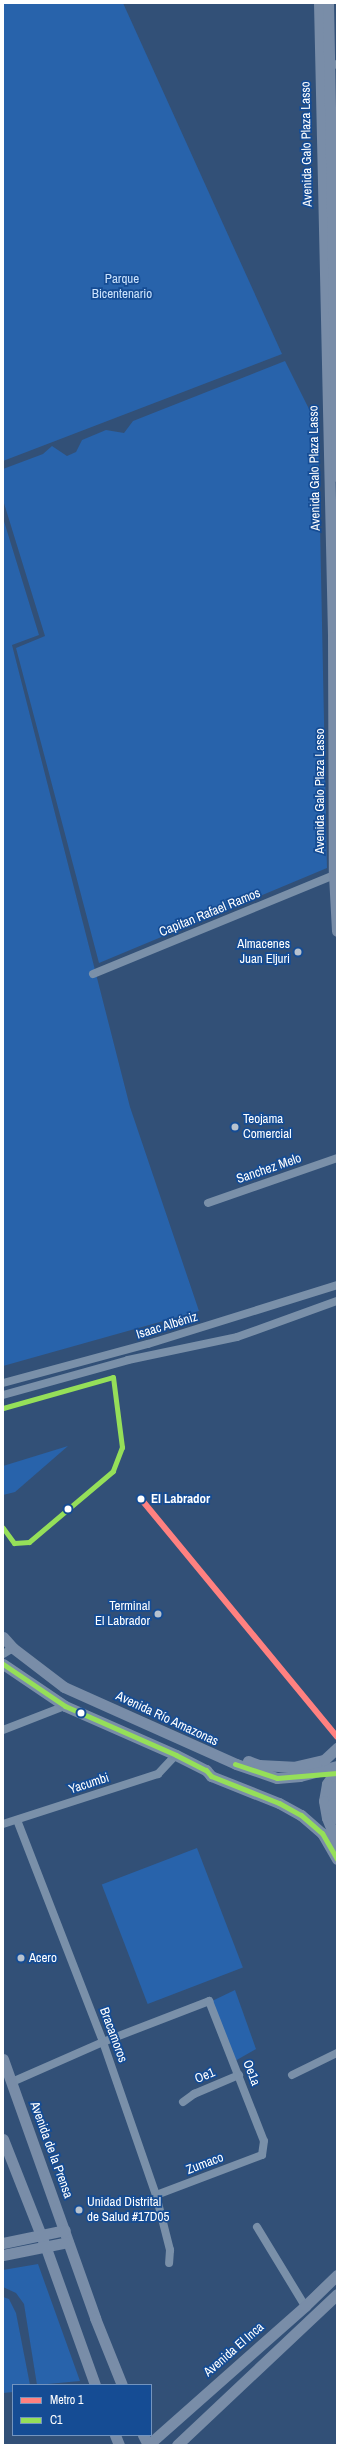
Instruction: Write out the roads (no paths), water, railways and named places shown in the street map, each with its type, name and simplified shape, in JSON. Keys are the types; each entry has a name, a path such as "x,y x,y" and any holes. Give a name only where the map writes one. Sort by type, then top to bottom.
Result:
{"main road":[{"name":"Avenida Galo Plaza Lasso","path":"319,3 329,66 333,648 337,931"},
{"name":"Avenida Galo Plaza Lasso","path":"328,3 337,496"},
{"name":"Avenida Río Amazonas","path":"3,1637 13,1648 64,1687 200,1750 277,1778 300,1776 337,1767"},
{"path":"3,1664 65,1706 176,1755 206,1770 211,1776 278,1803 301,1816 322,1833 337,1859"},
{"path":"181,1740 259,1765 278,1767 293,1767 317,1762 332,1754 337,1748"},
{"path":"337,1767 327,1784 324,1801 327,1818 337,1843"},
{"path":"300,1776 337,1773"},
{"path":"337,1785 333,1799 337,1818"},
{"name":"Avenida de la Prensa","path":"3,2059 95,2318 122,2384"},
{"path":"3,2139 46,2248 95,2384"},
{"path":"3,2243 65,2230"},
{"path":"3,2255 46,2248 68,2242"},
{"name":"Avenida El Inca","path":"148,2445 305,2306 337,2275"},
{"path":"176,2445 337,2294"},
{"path":"144,2436 148,2445"}],"street":[{"name":"Capitan Rafael Ramos","path":"93,974 336,875"},
{"name":"Sanchez Melo","path":"208,1203 337,1158"},
{"name":"Isaac Albéniz","path":"3,1382 126,1350 337,1285"},
{"name":"Isaac Albéniz","path":"3,1395 128,1360 237,1337 337,1301"},
{"path":"126,1350 128,1360"},
{"path":"3,1654 13,1648"},
{"path":"3,1730 65,1706"},
{"name":"Yacumbi","path":"3,1824 158,1774 176,1755"},
{"name":"Bracamoros","path":"17,1820 103,2042 156,2195 170,2250 170,2263"},
{"name":"Oe1a","path":"103,2042 210,2001 264,2141 262,2155"},
{"path":"12,2082 103,2042"},
{"path":"292,2075 337,2053"},
{"name":"Oe1","path":"183,2102 194,2094 239,2075"},
{"name":"Zumaco","path":"156,2195 262,2155"},
{"path":"257,2227 305,2306"}],"metro line":[{"name":"1","path":"141,1499 337,1737"}],"place":[{"name":"Almacenes Juan Eljuri","path":"298,952"},
{"name":"Teojama Comercial","path":"235,1127"},
{"name":"El Labrador","path":"141,1499"},
{"name":"Terminal El Labrador","path":"158,1614"},
{"name":"Acero","path":"21,1958"},
{"name":"Unidad Distrital de Salud #17D05","path":"79,2210"}],"park label":[{"name":"Parque Bicentenario","path":"122,288"}]}
